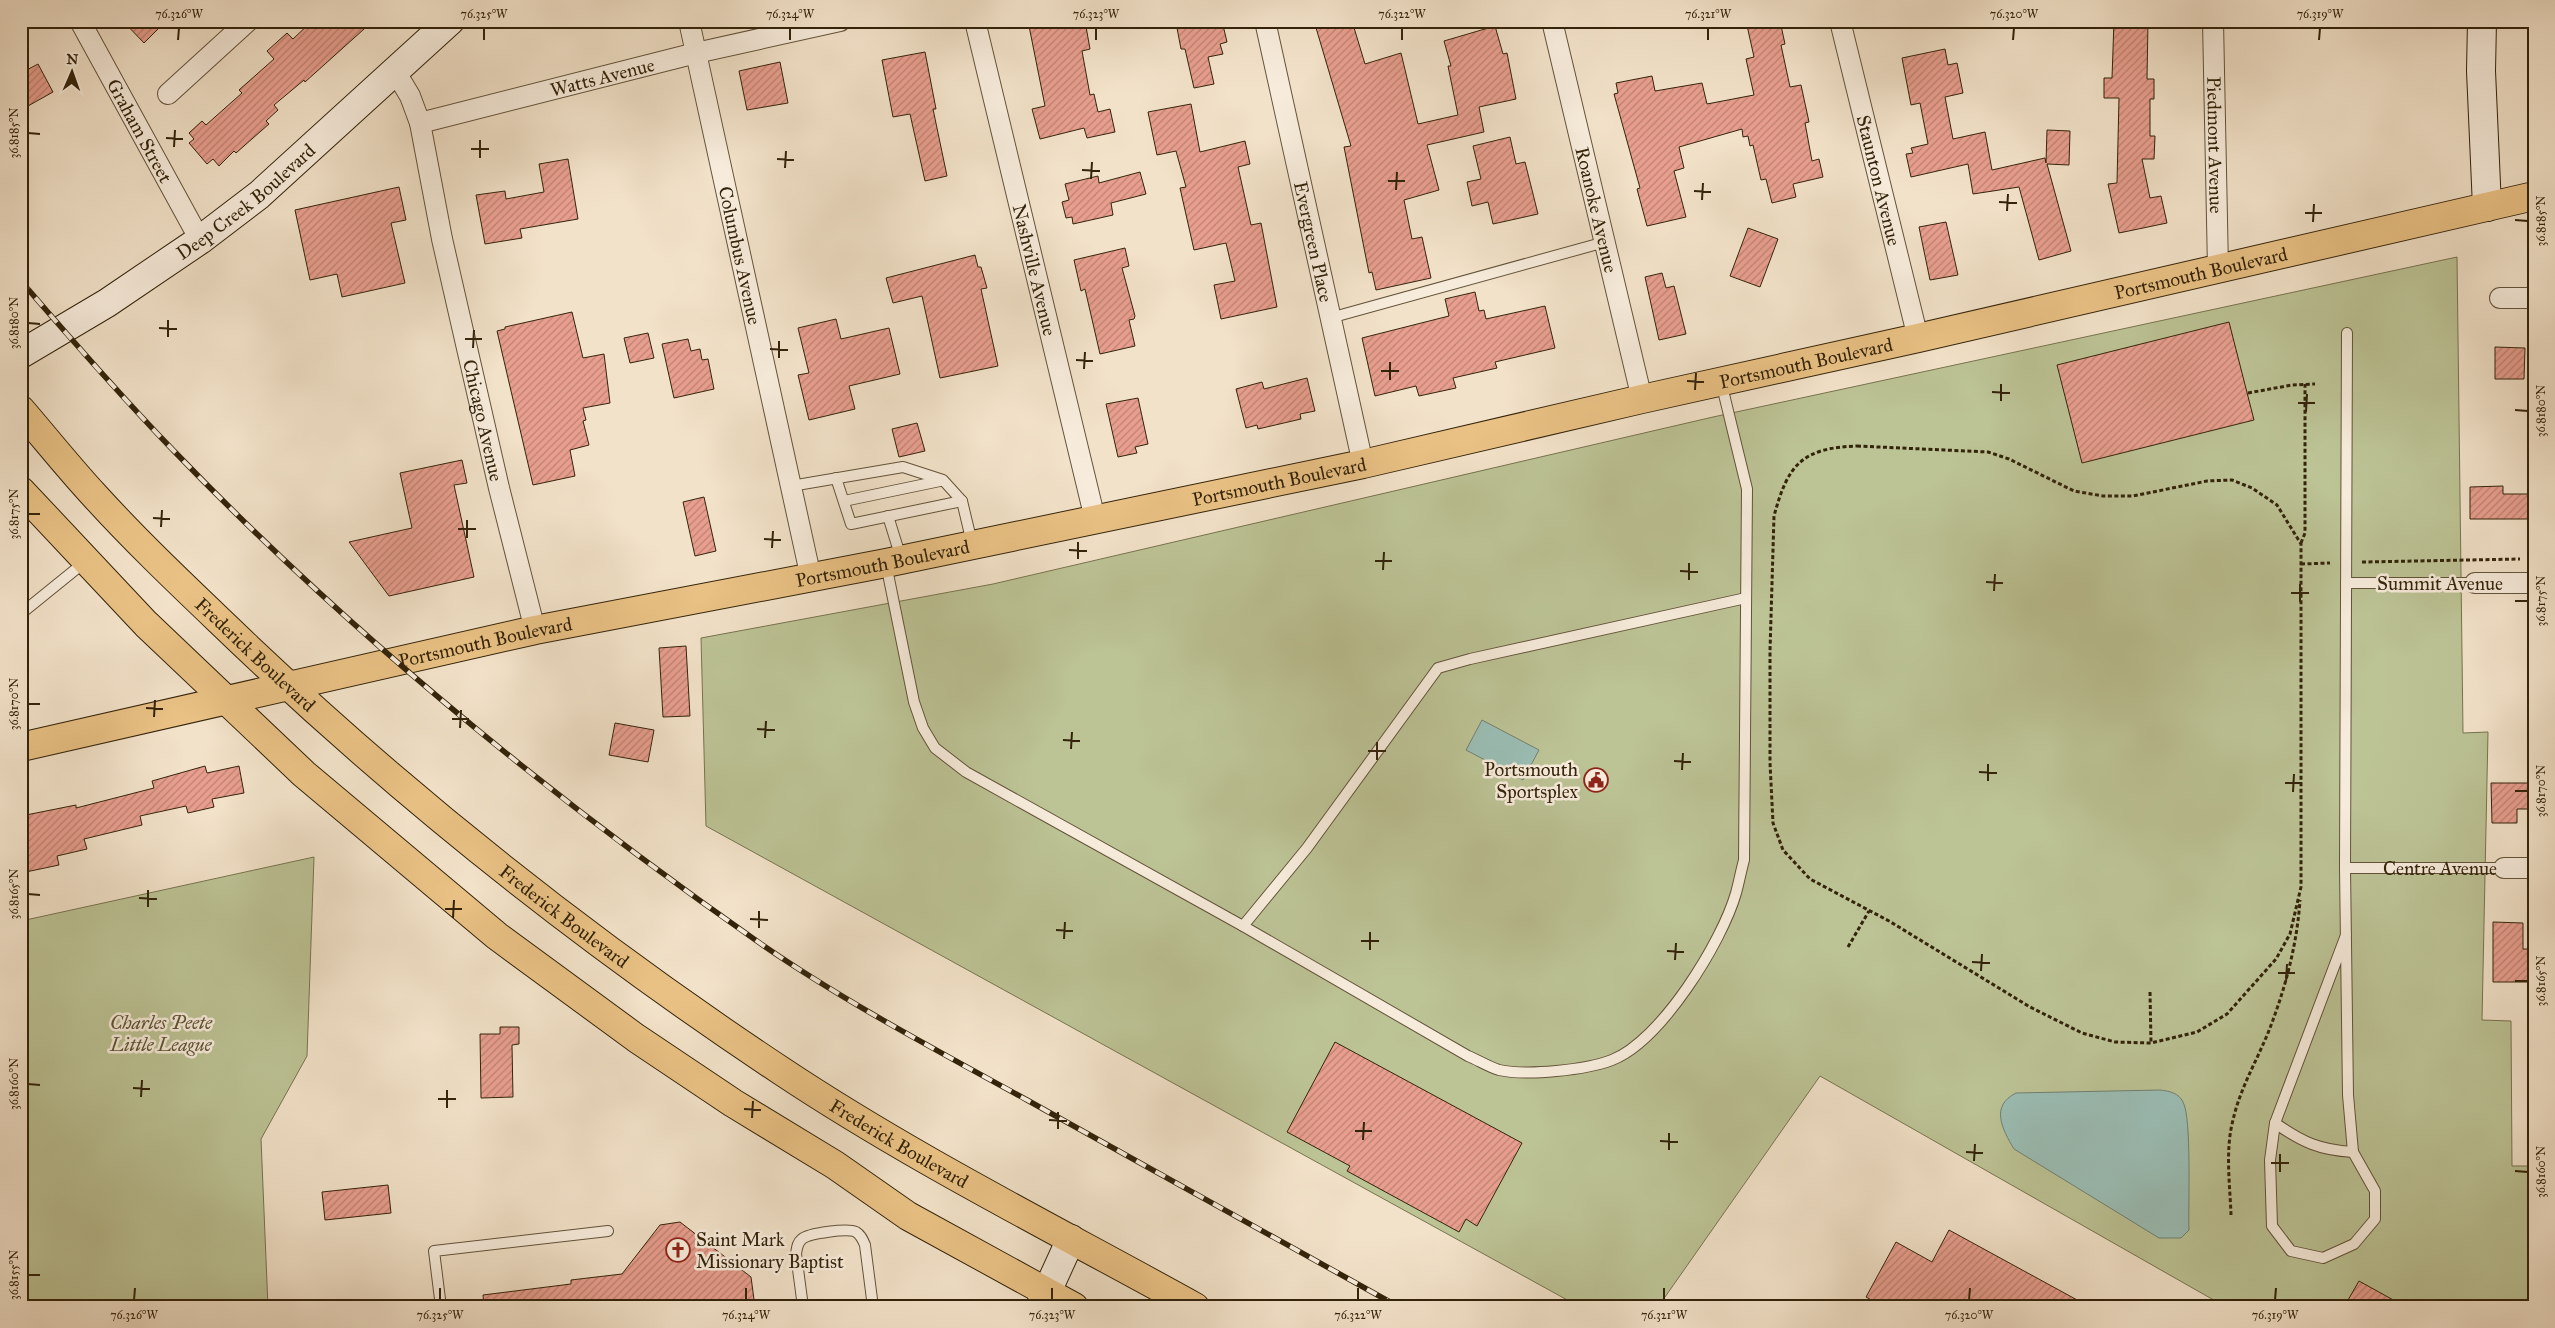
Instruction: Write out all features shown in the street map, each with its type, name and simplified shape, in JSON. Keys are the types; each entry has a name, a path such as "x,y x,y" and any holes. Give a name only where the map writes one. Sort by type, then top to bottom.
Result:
{"main road":[{"name":"Portsmouth Boulevard","path":"21,747 535,630 812,578 1363,464 2534,196"},
{"name":"Frederick Boulevard","path":"21,410 94,496 168,572 352,745 432,813 534,895 654,984 791,1077 916,1153 1195,1307"},
{"path":"21,491 146,624 225,701 304,774 497,936 636,1038 733,1103 835,1166 908,1216 1044,1299 1074,1307"}],"street":[{"name":"Graham Street","path":"80,21 200,240"},
{"path":"168,94 248,21"},
{"name":"Deep Creek Boulevard","path":"21,354 107,303 200,240 259,195 450,21"},
{"name":"Columbus Avenue","path":"689,21 812,578"},
{"name":"Watts Avenue","path":"420,123 696,53 840,21"},
{"name":"Nashville Avenue","path":"975,21 1095,519"},
{"name":"Evergreen Place","path":"1265,21 1363,464"},
{"name":"Roanoke Avenue","path":"1552,21 1642,399"},
{"name":"Staunton Avenue","path":"1840,21 1918,338"},
{"name":"Piedmont Avenue","path":"2213,21 2218,269"},
{"path":"2482,21 2481,70 2487,206"},
{"path":"395,72 410,96 420,123"},
{"name":"Chicago Avenue","path":"420,123 442,239 494,469 535,630"},
{"path":"2500,298 2534,298"},
{"name":"Summit Avenue","path":"2475,583 2534,583"},
{"name":"Centre Avenue","path":"2504,868 2534,868"},
{"path":"1044,1299 1071,1239"}],"lane":[{"path":"1330,318 1605,242"},
{"path":"2346,935 2275,1123 2270,1160 2272,1226 2291,1251 2323,1258 2354,1244 2375,1219 2375,1191 2353,1152 2348,1095 2346,935 2347,332"},
{"path":"888,516 914,702 923,728 935,748 966,772 1244,926 1468,1056 1499,1070 1554,1072 1573,1069 1613,1060 1666,1018 1714,944 1736,894 1744,860 1747,489 1721,381"},
{"path":"791,486 903,467 943,480 962,501 973,545"},
{"path":"836,478 851,524 962,501"},
{"path":"844,501 943,480"},
{"path":"21,664 22,611 87,561"},
{"name":"Summit Avenue","path":"2346,583 2475,583"},
{"path":"1244,926 1307,848 1438,668 1470,659 1746,598"},
{"name":"Centre Avenue","path":"2346,868 2504,868"},
{"path":"2275,1123 2300,1140 2329,1151 2353,1152"},
{"path":"441,1307 434,1251 608,1230"},
{"path":"803,1307 796,1254 797,1245 803,1238 811,1234 846,1230 855,1231 862,1237 865,1245 873,1307"}],"path":[{"path":"2231,1215 2229,1149 2232,1122 2244,1085 2268,1033 2290,964 2298,929 2301,887 2301,544 2304,534 2305,384"},
{"path":"2248,393 2315,384"},
{"path":"2301,544 2277,505 2252,488 2232,480 2180,485 2133,496 2103,496 2074,491 2009,459 1988,452 1965,449 1832,447 1815,452 1797,465 1786,478 1774,516 1770,651 1770,763 1773,823 1783,850 1810,879 1869,911 2030,1007 2082,1033 2116,1042 2151,1043 2197,1032 2227,1014 2276,959 2290,934 2301,887"},
{"path":"2301,564 2524,559"},
{"path":"1848,948 1869,911"},
{"path":"2150,992 2151,1043"}],"green space":[{"name":"Portsmouth Sportsplex","path":"2457,257 2463,733 2488,732 2482,1020 2511,1021 2512,1166 2534,1166 2534,1307 2226,1307 1820,1076 1658,1307 1580,1307 706,826 701,638 993,584 1713,417"},
{"name":"Charles Peete Little League","path":"314,857 307,1056 261,1139 268,1307 21,1307 21,921"}],"water":[{"path":"1482,720 1539,750 1523,780 1466,750"},
{"path":"2160,1090 2179,1096 2186,1111 2189,1143 2189,1230 2181,1238 2159,1238 2014,1149 2006,1134 2001,1118 2003,1104 2016,1093"}],"building":[{"path":"123,21 166,21 144,43"},
{"path":"312,21 373,21 305,82 304,80 274,105 278,110 266,121 269,124 236,153 234,151 219,166 213,159 207,164 189,143 194,139 189,133 202,121 206,125 242,93 239,90 274,59 267,51 287,33 293,39"},
{"path":"1028,21 1085,21 1090,49 1082,51 1090,95 1094,94 1098,112 1110,109 1115,132 1087,138 1084,128 1040,139 1032,109 1045,106"},
{"path":"1212,21 1222,21 1227,42 1220,44 1223,54 1208,57 1214,84 1194,88 1185,49 1181,49 1177,28"},
{"path":"1314,21 1352,21 1365,64 1401,53 1418,124 1458,115 1448,66 1451,66 1444,41 1495,26 1503,54 1507,53 1516,99 1479,107 1484,132 1427,145 1439,190 1404,200 1412,239 1422,237 1431,278 1376,290 1372,272 1369,273 1344,147 1351,146"},
{"path":"1746,21 1780,21 1785,44 1781,45 1790,87 1801,85 1809,122 1805,123 1812,161 1819,159 1823,177 1793,184 1796,197 1772,203 1766,179 1761,180 1753,145 1750,146 1748,136 1743,137 1742,129 1679,147 1684,168 1674,171 1686,217 1647,226 1637,189 1640,188 1614,94 1618,93 1616,83 1652,76 1655,91 1702,83 1707,104 1754,95 1746,59 1754,57"},
{"path":"2114,21 2148,21 2147,79 2154,79 2154,99 2150,99 2150,136 2155,136 2154,159 2142,159 2150,198 2161,196 2167,223 2119,233 2108,184 2117,183 2119,98 2104,98 2104,78 2112,78"},
{"path":"1945,49 1948,65 1957,63 1963,93 1945,97 1953,139 1985,132 1992,170 2045,158 2046,163 2047,130 2070,131 2069,165 2047,164 2071,251 2039,260 2019,187 1973,194 1968,164 1911,177 1906,154 1913,153 1911,148 1928,144 1920,103 1911,105 1902,58"},
{"path":"925,52 936,109 933,109 947,176 925,181 910,114 893,117 882,60"},
{"path":"780,62 788,103 747,110 739,71"},
{"path":"38,64 53,92 28,106 21,94 21,73"},
{"path":"1191,104 1200,152 1245,141 1250,164 1238,167 1251,225 1261,223 1277,307 1221,319 1214,285 1235,281 1226,243 1194,250 1180,188 1186,187 1176,151 1157,155 1148,112"},
{"path":"1510,137 1516,164 1525,162 1538,214 1493,224 1488,202 1472,206 1467,182 1481,179 1473,146"},
{"path":"568,159 578,219 520,229 522,238 485,244 476,195 505,191 506,199 544,192 539,164"},
{"path":"1140,172 1146,194 1111,203 1113,215 1073,224 1072,217 1066,218 1062,202 1069,200 1065,184 1098,176 1099,183"},
{"path":"399,187 406,220 391,223 405,283 342,297 337,274 310,280 295,210"},
{"path":"1946,222 1958,275 1930,280 1919,227"},
{"path":"1748,228 1778,239 1760,287 1730,276"},
{"path":"1125,248 1129,266 1122,268 1135,316 1134,319 1129,320 1135,346 1100,354 1085,289 1081,291 1074,260"},
{"path":"975,255 978,267 981,267 987,288 981,289 998,366 940,378 922,296 893,303 886,278"},
{"path":"1662,273 1666,288 1674,286 1686,334 1659,340 1645,277"},
{"path":"1475,292 1479,311 1484,310 1486,319 1545,306 1555,348 1495,362 1497,368 1453,378 1456,388 1419,396 1416,386 1375,396 1362,338 1449,316 1445,299"},
{"path":"572,312 583,358 604,354 610,403 583,408 586,420 583,421 589,445 570,450 575,476 533,485 497,331 505,329 505,327"},
{"path":"836,319 841,339 889,328 900,374 849,386 855,409 809,420 798,375 809,373 798,328"},
{"path":"2229,322 2254,420 2082,463 2057,365"},
{"path":"648,333 654,358 630,363 624,338"},
{"path":"688,339 691,351 700,349 702,360 708,359 714,389 674,398 662,344"},
{"path":"2495,347 2525,348 2524,379 2495,379"},
{"path":"1307,378 1315,411 1300,414 1301,419 1258,429 1257,425 1246,428 1236,389 1262,382 1264,389"},
{"path":"1138,398 1148,444 1135,447 1137,453 1118,457 1106,404"},
{"path":"917,423 925,451 899,457 892,429"},
{"path":"462,460 467,483 454,485 474,577 389,596 349,542 412,528 400,473"},
{"path":"2503,486 2503,494 2530,494 2529,519 2470,519 2470,487"},
{"path":"704,497 716,551 695,556 683,502"},
{"path":"686,646 690,716 663,717 659,648"},
{"path":"615,723 654,730 648,762 609,755"},
{"path":"205,766 207,773 239,766 244,793 212,799 214,807 188,813 186,806 140,816 142,825 84,839 87,849 57,856 59,865 21,873 21,816 76,805 76,808 154,788 152,781"},
{"path":"2491,783 2530,783 2530,809 2517,809 2517,823 2492,823"},
{"path":"2493,922 2523,923 2523,949 2528,949 2528,982 2493,982"},
{"path":"500,1027 519,1027 519,1044 512,1045 513,1097 481,1098 480,1034 500,1034"},
{"path":"1335,1042 1522,1143 1477,1226 1466,1219 1459,1232 1347,1171 1350,1166 1287,1132"},
{"path":"388,1185 391,1213 325,1220 322,1192"},
{"name":"Saint Mark Missionary Baptist","path":"680,1222 751,1277 755,1307 484,1307 483,1295 571,1284 571,1280 622,1274 660,1225"},
{"path":"1949,1230 2090,1307 1884,1307 1866,1297 1896,1242 1932,1262"},
{"path":"2359,1281 2406,1307 2344,1307"}],"railway":[{"path":"21,281 95,366 172,449 240,518 310,584 456,712 531,773 685,890 795,967 860,1007 1399,1307"}],"place":[{"name":"Portsmouth Sportsplex","path":"1596,780"},
{"name":"Saint Mark Missionary Baptist","path":"678,1250"}]}
